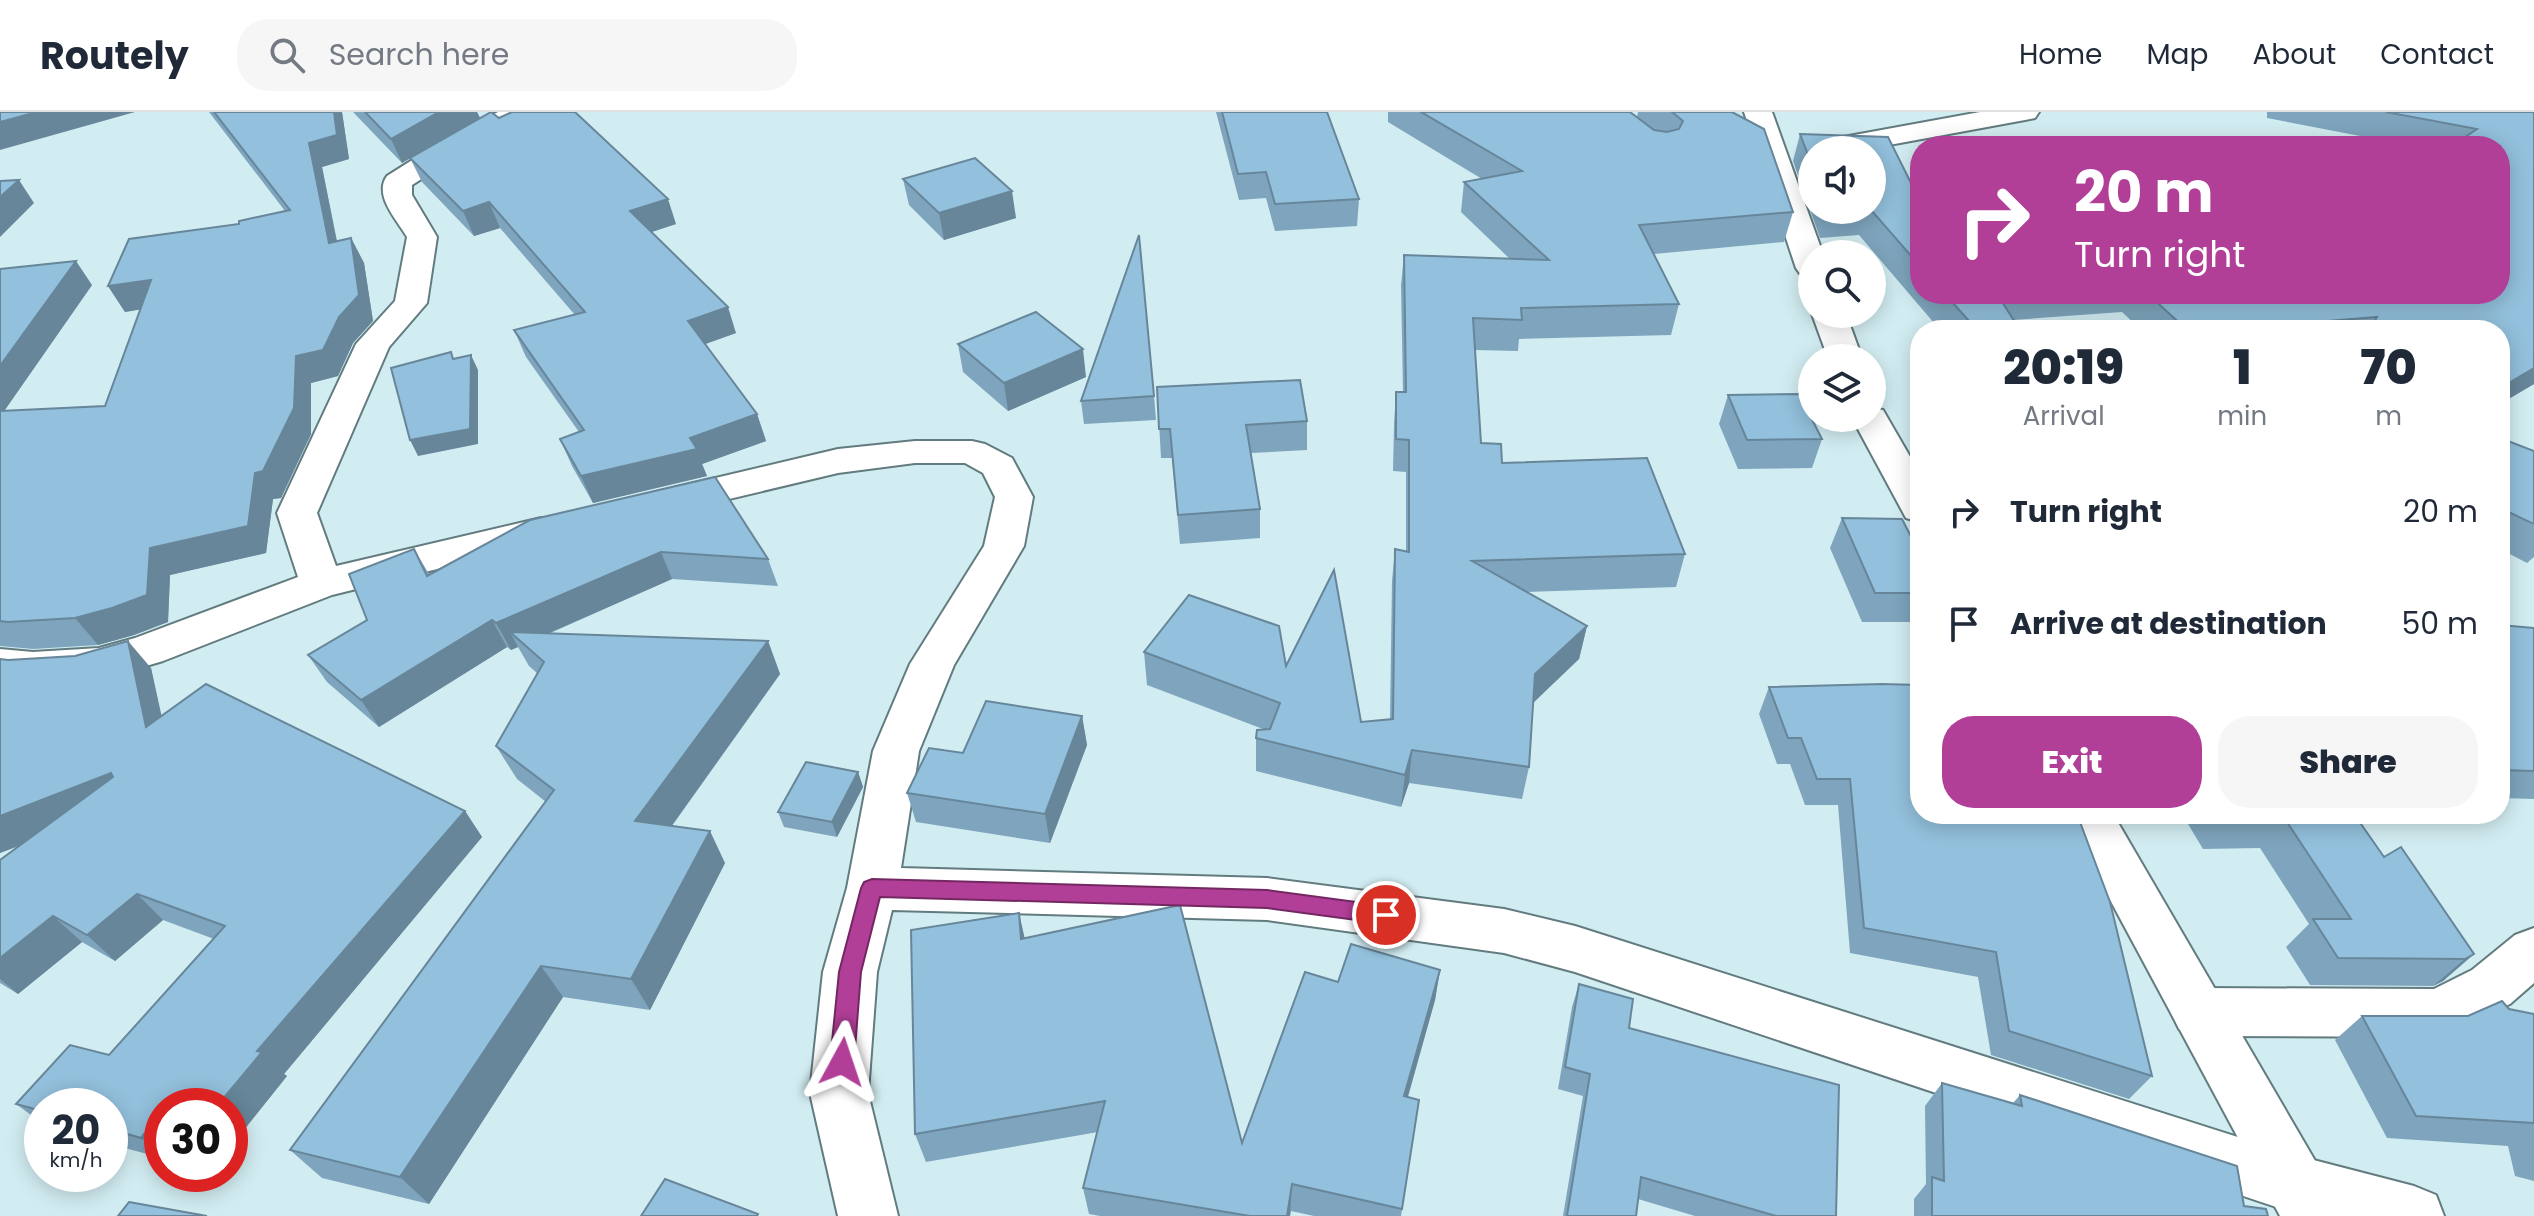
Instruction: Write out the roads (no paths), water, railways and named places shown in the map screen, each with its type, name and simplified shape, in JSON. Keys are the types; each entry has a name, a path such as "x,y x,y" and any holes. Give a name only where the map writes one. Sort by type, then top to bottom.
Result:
{"street":[{"path":"321,584 297,513 373,344 411,303 422,237 397,195 397,182 457,144 519,112"},
{"path":"1758,112 1802,240"},
{"path":"1886,137 2025,112"},
{"path":"1771,157 1798,153"},
{"path":"1878,432 1910,491"},
{"path":"627,511 838,461 915,452 972,452 999,466 1014,497 1004,546 932,664 896,751 872,888 850,972 839,1093 868,1216"},
{"path":"0,665 33,668 99,664 148,650 321,584 581,522"},
{"path":"2094,824 2304,1200"},
{"path":"872,888 1267,899 1504,931 1575,949 2304,1200 2414,1216"},
{"path":"2198,1012 2439,1013 2491,987 2534,951"}]}
